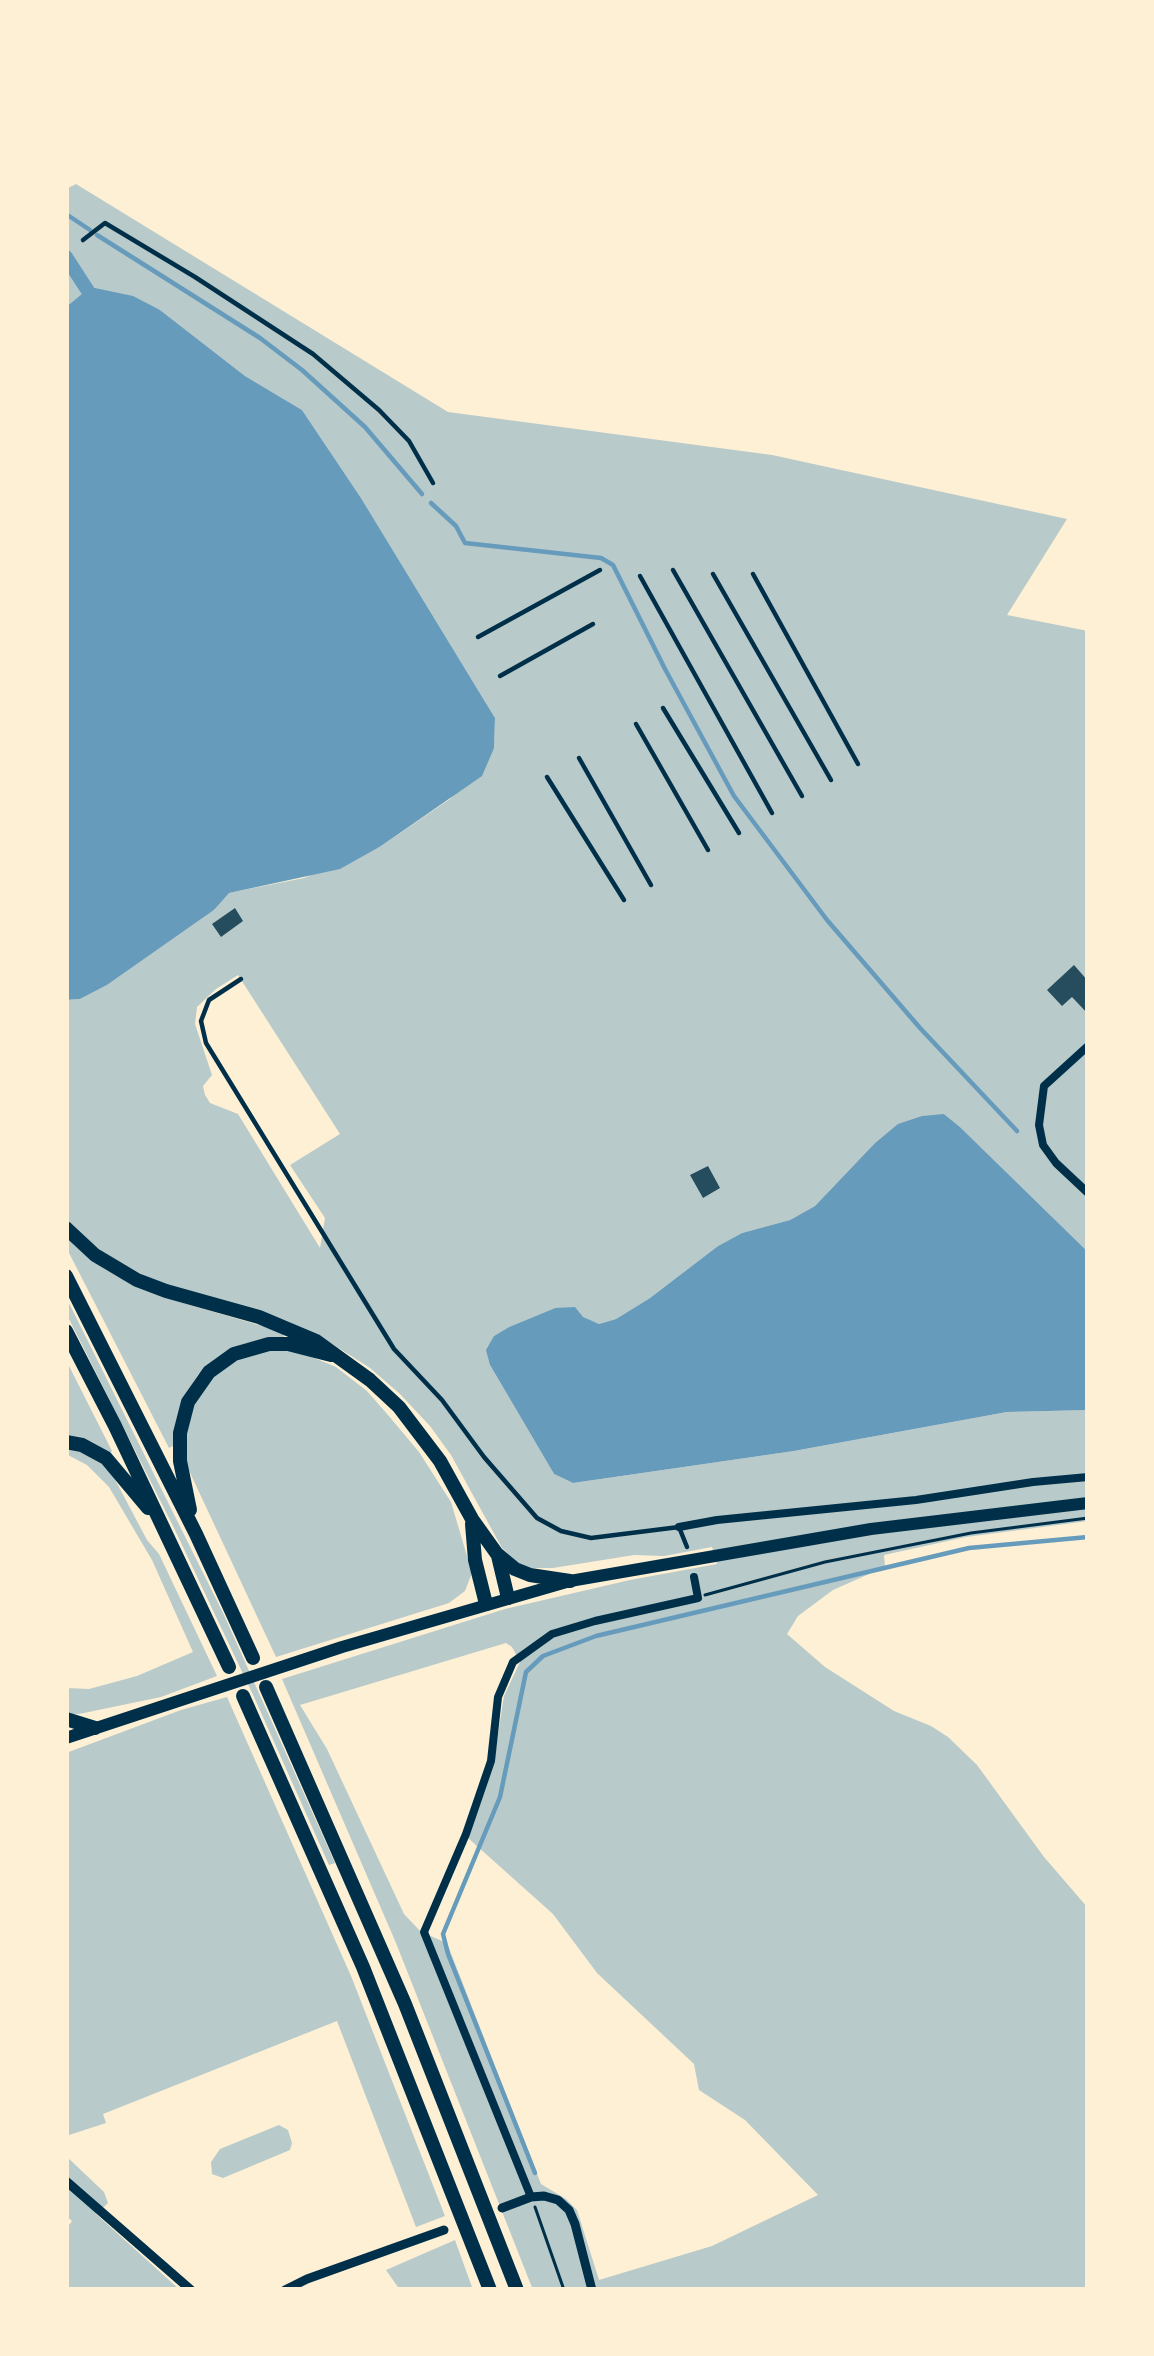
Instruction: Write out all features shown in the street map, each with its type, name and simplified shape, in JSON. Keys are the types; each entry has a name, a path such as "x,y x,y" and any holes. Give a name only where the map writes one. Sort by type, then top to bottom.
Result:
{"highway":[{"path":"66,1228 95,1255 137,1280 298,1331 336,1356 380,1390 417,1429 497,1554 530,1575 570,1581"},
{"path":"66,1276 253,1658"},
{"path":"66,1330 229,1666"},
{"path":"196,1534 179,1447 188,1402 208,1372 234,1354 268,1344 336,1356"},
{"path":"66,1442 88,1448 112,1464 165,1532"},
{"path":"472,1519 486,1604"},
{"path":"497,1554 508,1598"},
{"path":"266,1687 405,2004 517,2290"},
{"path":"243,1696 363,1967 490,2290"},
{"path":"66,1719 95,1728"}],"main road":[{"path":"66,1738 303,1660 570,1581 871,1529 1088,1503"}],"street":[{"path":"1088,1046 1043,1086 1039,1125 1043,1145 1056,1163 1088,1192"},
{"path":"680,1527 1088,1477"},
{"path":"531,2197 424,1932 491,1761 498,1697 513,1662 552,1634 698,1598 694,1577"},
{"path":"66,2181 191,2290"},
{"path":"502,2208 544,2196 569,2210 592,2290"},
{"path":"285,2290 444,2230"}],"lane":[{"path":"82,240 105,223 313,353 409,441 433,483"},
{"path":"478,637 600,570"},
{"path":"673,570 802,796"},
{"path":"713,574 831,780"},
{"path":"753,574 858,764"},
{"path":"640,576 772,813"},
{"path":"500,676 592,624"},
{"path":"663,708 739,832"},
{"path":"636,724 708,850"},
{"path":"579,758 651,885"},
{"path":"547,777 623,900"},
{"path":"241,979 209,1000 201,1022 206,1042 394,1349 442,1400 537,1518 561,1531 591,1538 680,1527 687,1547"}],"path":[{"path":"698,1598 825,1562 971,1533 1088,1518"},
{"path":"531,2197 565,2290"}],"shaded area":[{"path":"76,184 448,412 772,455 1067,519 1007,615 1088,631 1088,1252 944,1114 874,1144 815,1206 718,1246 616,1319 599,1324 555,1308 509,1327 494,1336 490,1365 554,1474 573,1483 794,1451 1007,1412 1088,1410 1088,1521 966,1537 884,1555 885,1567 833,1590 798,1616 787,1634 825,1667 894,1711 948,1737 977,1765 1088,1908 1088,2290 533,2290 396,1943 282,1679 505,1609 717,1564 712,1547 553,1568 518,1563 502,1548 430,1426 370,1368 287,1321 155,1282 101,1251 66,1219 66,1000 80,999 107,985 214,910 228,893 304,878 381,846 450,799 494,748 495,718 302,410 245,376 160,310 83,293 66,307 66,189","holes":["238,975 340,1134 290,1165 325,1218 320,1248 238,1114 210,1103 205,1095 203,1086 212,1075 195,1024 197,1007","506,1643 520,1662 504,1696 494,1760 468,1838 553,1914 597,1973 694,2064 699,2090 745,2120 818,2195 712,2246 599,2280 577,2210 541,2184 447,1943 421,1932 404,1914 327,1749 300,1705"]},
{"path":"66,1236 119,1277 166,1298 283,1332 284,1338 240,1345 198,1375 187,1392 169,1448 66,1247"},
{"path":"66,1297 224,1615 335,1863 329,1865 174,1528 66,1313"},
{"path":"278,1349 300,1352 336,1367 388,1415 451,1502 472,1573 465,1591 449,1603 276,1657 186,1464 186,1429 203,1387 221,1369 237,1359"},
{"path":"66,1360 112,1451 109,1454 85,1440 66,1436"},
{"path":"66,1448 81,1451 111,1472 159,1554 217,1676 161,1697 66,1714 66,1688 89,1689 137,1676 193,1652 152,1560 109,1487 87,1465 66,1454"},
{"path":"227,1697 351,1976 445,2216 416,2227 337,2021 103,2114 106,2123 66,2136 66,1753"},
{"path":"279,2125 288,2130 290,2150 223,2178 212,2174 211,2162 220,2149"},
{"path":"66,2156 104,2192 108,2203 96,2214 180,2290 66,2290 66,2229 72,2221 66,2216"},
{"path":"455,2240 473,2290 400,2290 386,2270"}],"water":[{"path":"95,288 133,296 160,310 245,376 302,410 495,718 494,748 482,776 381,846 340,869 229,893 214,910 107,985 80,999 66,1000 66,307"},
{"path":"944,1114 1088,1252 1088,1410 1007,1412 794,1451 573,1483 554,1474 490,1365 486,1350 494,1336 555,1308 575,1307 599,1324 616,1319 718,1246 815,1206 898,1124"}],"building":[{"path":"235,908 243,921 221,937 212,924"},
{"path":"1074,965 1088,981 1088,1014 1072,997 1062,1006 1047,990"},
{"path":"708,1166 720,1188 703,1198 690,1175"}],"waterway":[{"path":"66,214 90,230"},
{"path":"97,235 260,338 302,370 365,427 422,494"},
{"path":"66,257 88,291"},
{"path":"431,503 456,526 465,543 601,558 613,565 734,796 827,920 1017,1131"},
{"path":"535,2173 443,1934 500,1797 526,1672 543,1656 596,1636 969,1548 1088,1537"}]}
